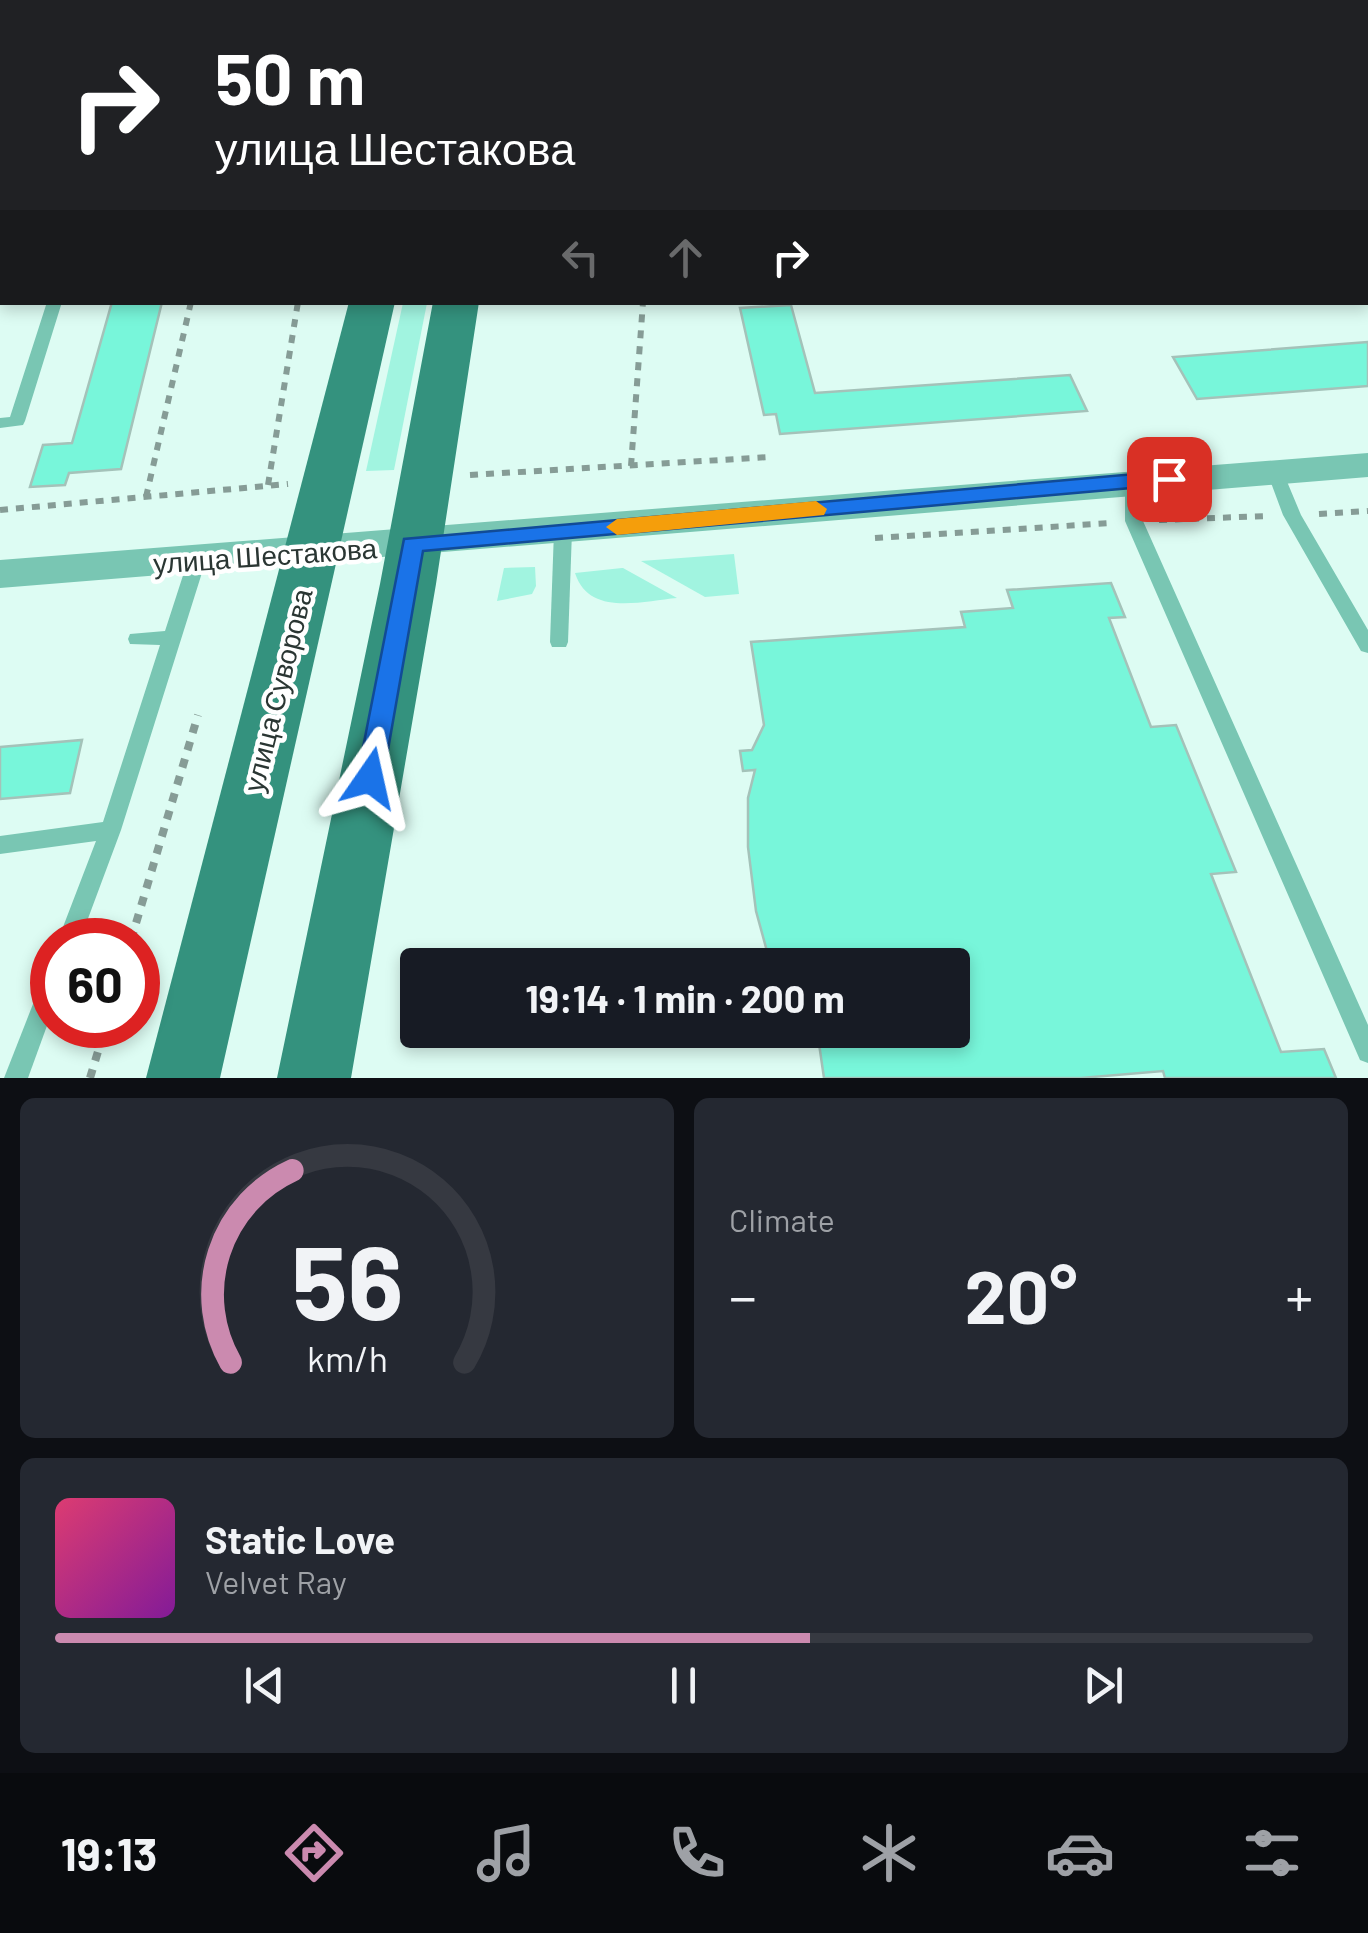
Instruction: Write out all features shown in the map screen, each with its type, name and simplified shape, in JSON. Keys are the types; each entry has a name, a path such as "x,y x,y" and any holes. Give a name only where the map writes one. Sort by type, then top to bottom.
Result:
{"main road":[{"name":"улица Суворова","path":"182,1078 371,305"},
{"path":"314,1078 408,584 455,305"}],"street":[{"name":"улица Шестакова","path":"0,574 1368,466"}],"lane":[{"path":"0,422 17,421 54,305"},
{"path":"1275,472 1292,515 1368,646"},
{"path":"1133,482 1134,522 1368,1052"},
{"path":"559,642 563,532"},
{"path":"78,918 112,830 197,560"},
{"path":"137,639 172,638"},
{"path":"0,845 112,830"},
{"path":"16,1078 30,1041"}],"path":[{"path":"146,496 189,305"},
{"path":"268,486 298,305"},
{"path":"631,466 643,305"},
{"path":"858,539 1368,511"},
{"path":"138,918 198,715"},
{"path":"90,1078 99,1048"}],"green space":[{"path":"403,305 427,305 394,470 366,471"},
{"path":"734,554 739,594 705,597 641,561"},
{"path":"535,567 536,586 532,594 497,601 504,568"},
{"path":"622,568 677,598 633,603 604,601 582,587 575,573"}],"building":[{"path":"111,305 161,305 121,469 69,473 65,485 30,487 43,445 72,443"},
{"path":"791,305 815,393 1070,375 1087,411 780,434 776,414 764,415 740,308"},
{"path":"1368,342 1368,386 1197,399 1173,357"},
{"path":"1111,583 1125,617 1109,618 1151,727 1176,725 1236,872 1211,874 1281,1052 1324,1049 1336,1078 1165,1078 1163,1071 1081,1078 824,1078 820,1048 970,1048 970,948 766,948 756,911 748,847 748,798 755,770 743,771 740,751 752,750 764,725 751,642 965,627 961,612 1013,608 1007,590"},
{"path":"82,740 70,793 0,799 0,747"}],"slow traffic":[{"path":"617,527 816,509"}],"route":[{"path":"370,778 408,584 412,544 1169,479"}]}
